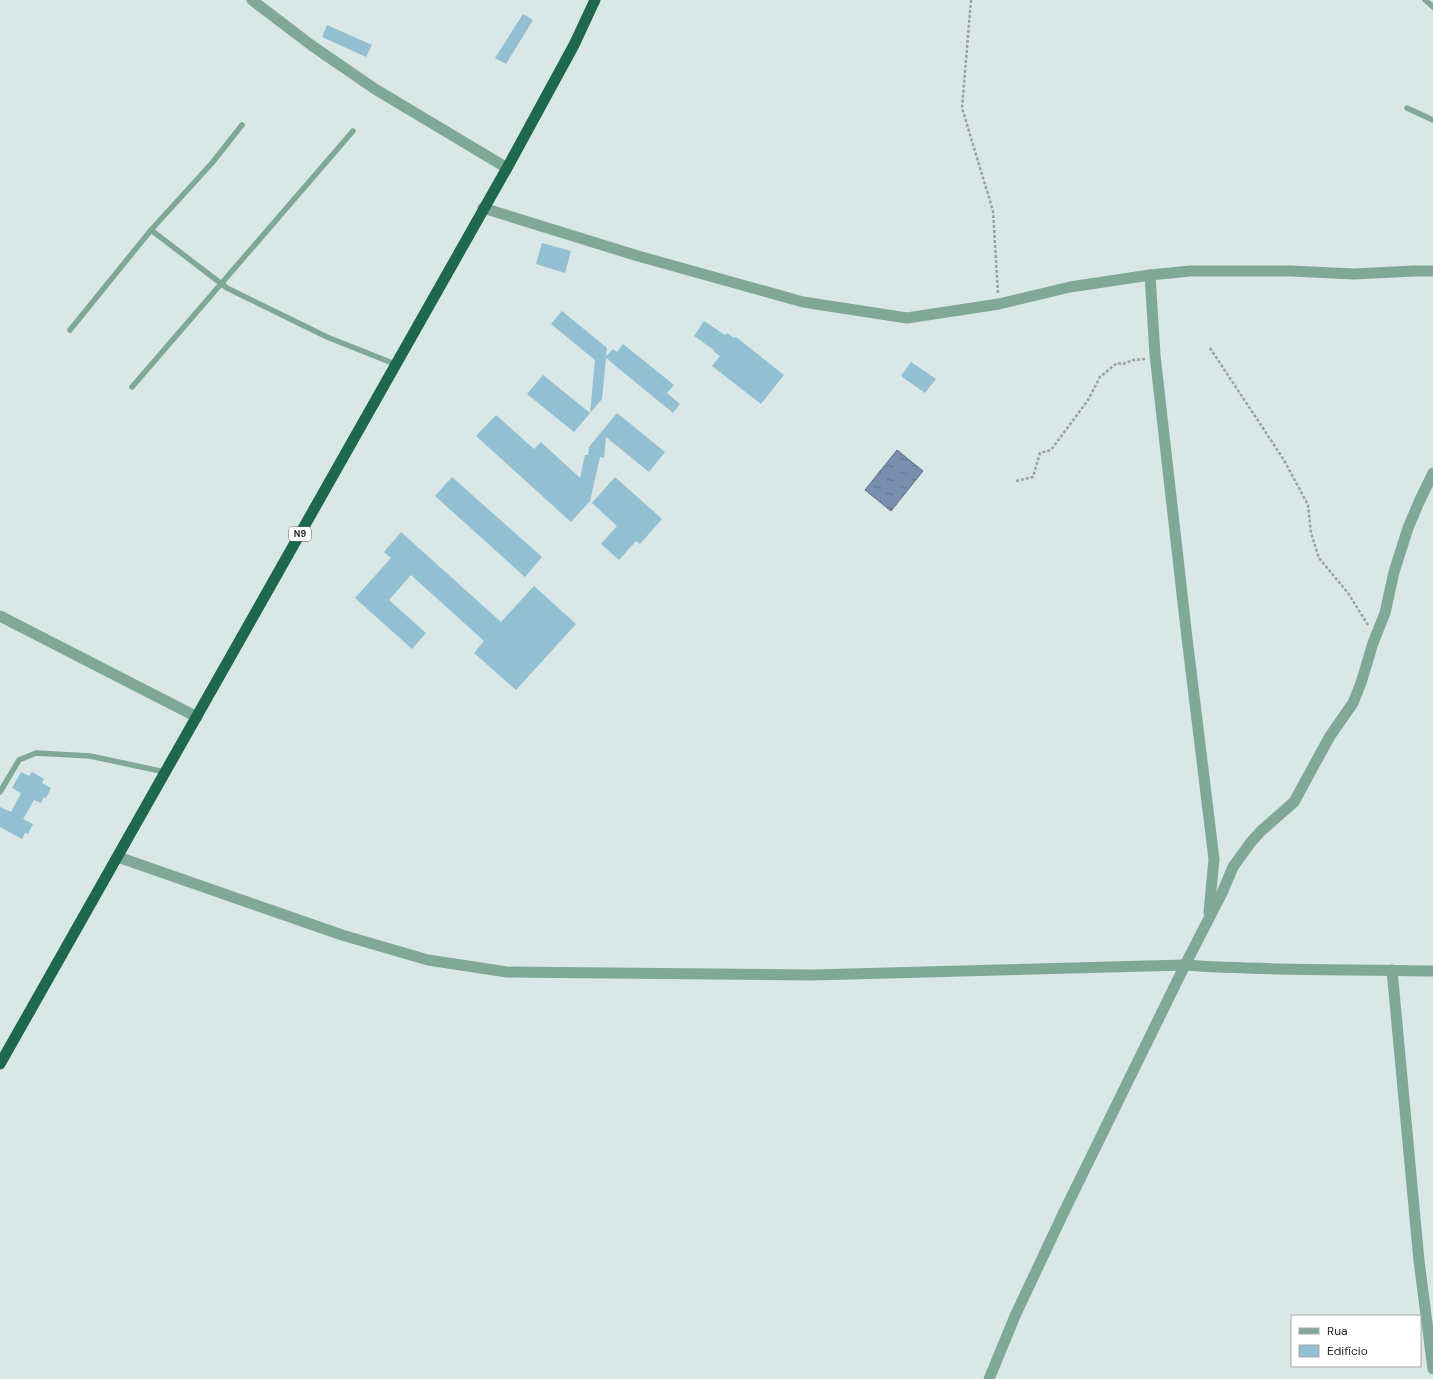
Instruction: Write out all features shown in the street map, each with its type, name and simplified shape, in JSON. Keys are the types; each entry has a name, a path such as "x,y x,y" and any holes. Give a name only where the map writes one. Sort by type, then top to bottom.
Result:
{"highway":[{"name":"N9","path":"0,1064 507,168 574,45 595,0"}],"street":[{"path":"252,0 311,45 375,89 507,168"},
{"path":"483,208 638,256 802,302 907,318 999,304 1070,288 1150,274 1190,271 1354,274 1433,271"},
{"path":"1150,274 1156,355 1187,638 1214,859 1209,919"},
{"path":"990,1379 1015,1316 1062,1216 1222,893 1233,867 1261,831 1294,802 1301,792 1330,736 1352,703 1361,683 1373,643 1385,613 1394,572 1408,528 1433,474"},
{"path":"0,616 197,717"},
{"path":"118,857 342,935 406,954 428,960 507,972 813,974 1185,965 1316,970 1433,971"},
{"path":"1392,970 1419,1261 1433,1370"}],"lane":[{"path":"1425,0 1433,6"},
{"path":"1407,108 1433,120"},
{"path":"70,330 151,230 212,163 242,125"},
{"path":"132,387 353,131"},
{"path":"151,230 227,288 327,337 395,364"},
{"path":"0,792 19,760 36,753 90,756 165,772"}],"path":[{"path":"971,0 962,108 994,211 999,304"},
{"path":"1210,348 1284,460 1308,504 1311,533 1319,558 1348,594 1368,624 1373,643"},
{"path":"1016,481 1033,477 1040,453 1051,450 1088,400 1100,377 1117,363 1123,364 1133,360 1144,359 1156,355"}],"water":[{"path":"897,450 923,471 891,511 865,490"}],"building":[{"path":"523,14 533,20 506,64 495,58"},
{"path":"327,25 372,45 366,57 322,37"},
{"path":"542,243 571,251 565,273 536,264"},
{"path":"562,311 607,348 606,356 613,349 617,352 623,344 674,385 667,393 680,404 673,413 606,358 602,399 574,432 527,394 543,375 590,413 595,360 551,324"},
{"path":"704,321 725,335 727,333 734,338 736,337 784,375 761,404 712,366 720,356 694,336"},
{"path":"911,362 936,379 925,393 901,376"},
{"path":"617,413 665,452 649,472 606,437 604,458 600,457 590,501 571,522 476,436 496,415 534,449 541,442 580,478 585,455 588,455 589,447"},
{"path":"452,477 542,557 525,577 435,496"},
{"path":"615,477 662,519 640,544 636,541 619,560 601,544 617,526 592,503"},
{"path":"401,532 501,622 534,586 576,624 516,690 474,653 484,641 411,575 389,600 426,633 412,649 355,598 391,558 384,552"},
{"path":"21,772 29,776 32,772 44,779 42,783 51,788 46,798 44,797 41,803 34,800 23,819 33,824 28,834 25,833 22,839 0,827 0,807 11,812 21,793 12,788"}]}
